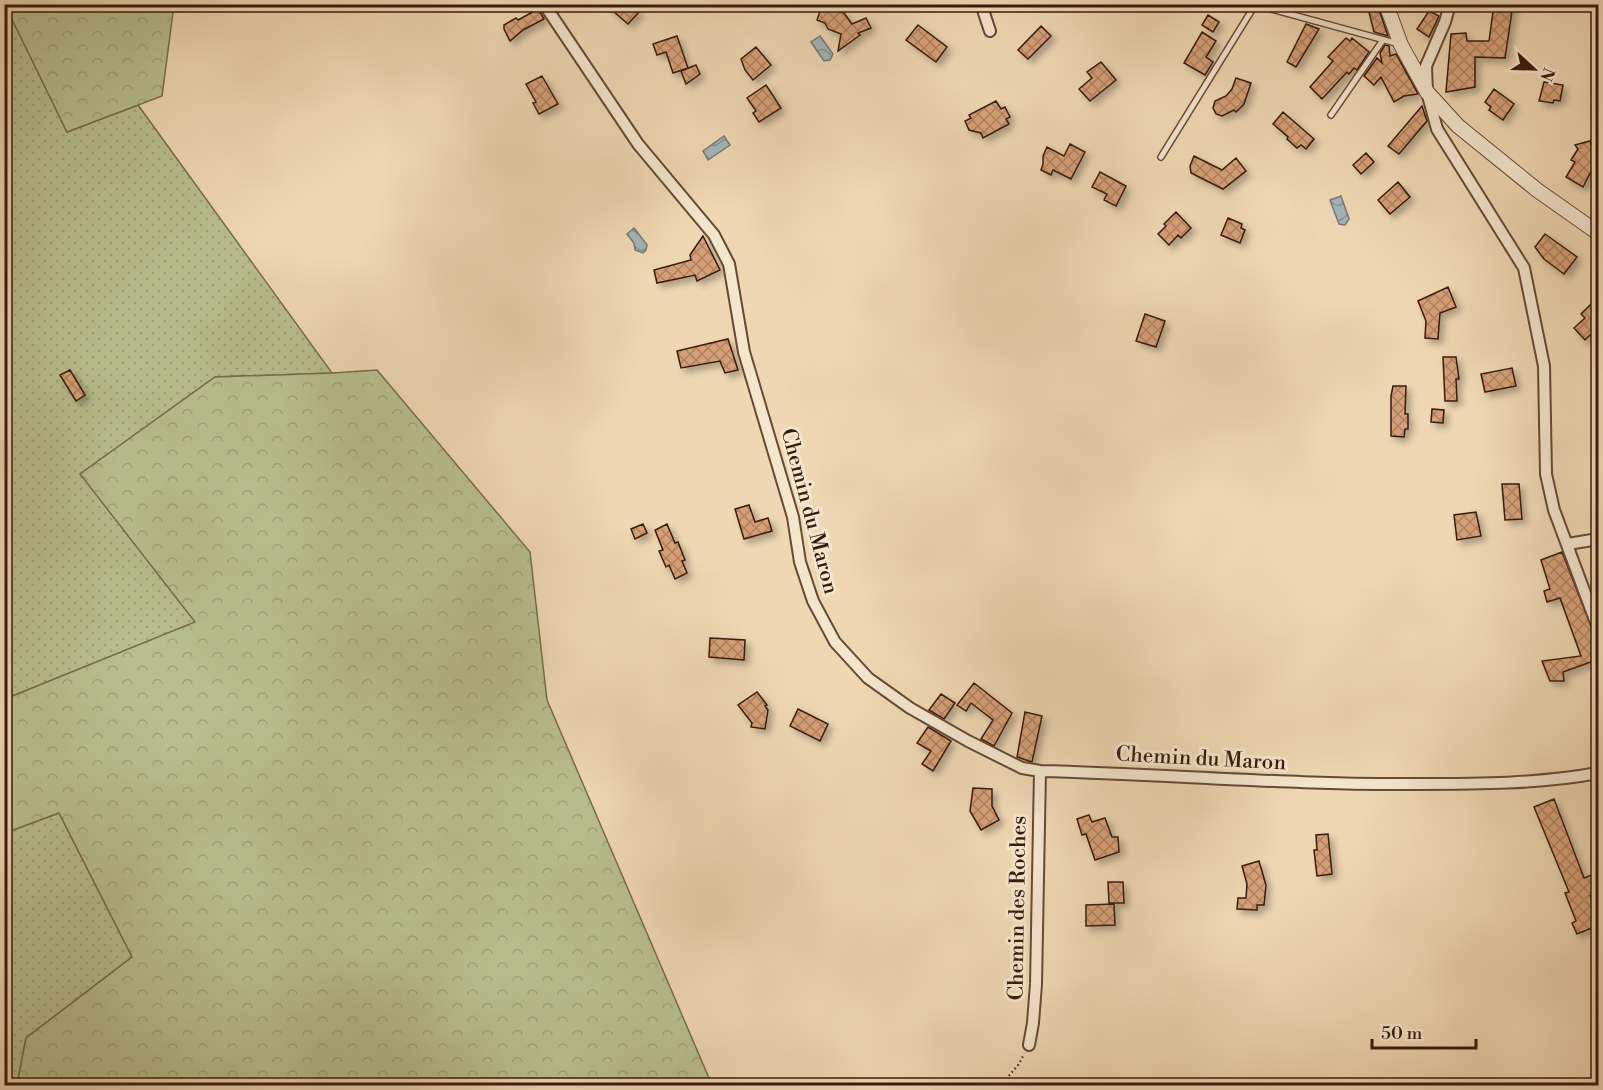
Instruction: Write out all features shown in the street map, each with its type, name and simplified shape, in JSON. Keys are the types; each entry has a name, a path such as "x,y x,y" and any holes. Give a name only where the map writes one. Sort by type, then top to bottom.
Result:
{"street":[{"name":"Chemin du Maron","path":"544,4 638,144 714,235 729,264 744,352 793,517 800,562 813,601 835,642 868,678 910,708 968,741 1022,768 1040,771 1338,785 1507,784 1562,780 1599,773"},
{"path":"981,4 990,31"},
{"path":"1386,4 1401,45 1427,92 1458,126 1537,190 1596,226"},
{"path":"1450,4 1445,22 1426,66 1427,92 1437,129 1524,268 1544,366 1546,474 1554,510 1599,628"},
{"path":"1568,544 1599,539"},
{"name":"Chemin des Roches","path":"1029,1046 1034,1023 1036,984 1040,771"}],"lane":[{"path":"1161,157 1254,5 1401,45"},
{"path":"1331,115 1383,40"}],"path":[{"path":"1000,1086 1019,1064 1029,1046"}],"green space":[{"path":"5,4 67,132 138,105 332,373 215,377 81,474 196,622 5,699"},
{"path":"5,5 174,5 162,96 67,132"},
{"path":"377,370 530,552 547,700 712,1085 17,1085 26,1038 132,957 59,813 5,833 5,699 195,622 80,474 215,377"},
{"path":"59,813 132,957 26,1038 17,1085 5,1086 5,833"}],"water":[{"path":"820,36 833,54 830,60 824,61 811,42"},
{"path":"724,136 730,145 708,160 703,151"},
{"path":"1341,196 1349,219 1345,225 1339,224 1330,200"},
{"path":"634,228 647,245 643,253 635,250 634,243 627,234"}],"building":[{"path":"605,4 631,4 639,12 628,24"},
{"path":"1367,4 1377,4 1388,36 1374,32"},
{"path":"1494,4 1513,4 1505,58 1475,57 1475,87 1446,92 1451,34 1466,33 1467,41 1489,41"},
{"path":"822,5 844,13 852,24 866,18 871,28 858,33 860,35 838,51 841,34 828,29 825,23 817,20"},
{"path":"538,9 544,19 523,30 510,41 504,25"},
{"path":"1429,11 1439,16 1429,37 1417,29"},
{"path":"1208,15 1219,22 1213,32 1202,25"},
{"path":"1306,24 1319,29 1296,67 1287,62"},
{"path":"918,25 947,47 936,62 906,40"},
{"path":"1041,26 1051,36 1028,59 1018,50"},
{"path":"1202,32 1216,41 1206,57 1213,62 1205,75 1184,63"},
{"path":"677,36 688,68 673,73 666,52 657,55 653,44"},
{"path":"1346,38 1350,41 1352,38 1369,52 1357,70 1354,68 1349,74 1347,72 1322,99 1310,87 1333,61 1328,57"},
{"path":"1385,45 1389,46 1390,56 1396,54 1418,94 1404,96 1394,102 1381,77 1374,85 1364,76 1377,58 1382,63 1380,53"},
{"path":"756,47 771,65 753,80 745,70 741,59"},
{"path":"1101,62 1116,80 1090,101 1079,89 1092,78 1087,72"},
{"path":"696,65 700,74 686,84 681,71"},
{"path":"542,76 558,104 539,114 533,103 536,102 526,84"},
{"path":"1236,78 1251,83 1244,104 1236,112 1234,110 1222,116 1216,114 1213,108 1215,101 1226,96 1232,89"},
{"path":"1544,82 1563,85 1560,101 1554,100 1553,103 1539,101"},
{"path":"766,85 781,108 759,122 753,113 756,111 747,98"},
{"path":"1494,89 1514,104 1503,120 1489,110 1491,107 1485,102"},
{"path":"996,101 1001,109 1005,107 1010,117 1006,119 1009,124 983,138 981,133 969,130 965,121 971,118 969,115"},
{"path":"1422,106 1427,121 1399,154 1388,146"},
{"path":"1283,112 1314,139 1306,149 1301,145 1297,148 1273,124"},
{"path":"1590,141 1596,162 1583,187 1566,177 1575,162 1571,160 1578,149 1575,145"},
{"path":"1070,144 1085,152 1071,179 1053,170 1051,175 1041,170 1047,147 1064,156"},
{"path":"1366,153 1374,162 1361,174 1353,165"},
{"path":"1194,156 1222,170 1236,158 1246,171 1223,189 1191,173 1190,166"},
{"path":"1100,172 1126,186 1116,206 1104,200 1107,194 1092,187"},
{"path":"1398,182 1410,197 1390,214 1378,200"},
{"path":"1176,212 1191,228 1181,238 1178,235 1169,245 1158,234"},
{"path":"1228,218 1242,224 1241,228 1245,230 1240,243 1221,235"},
{"path":"1545,234 1577,257 1564,274 1544,259 1535,247"},
{"path":"703,236 720,270 697,281 695,275 657,283 654,270 691,260 690,255"},
{"path":"1448,287 1456,307 1440,313 1438,339 1425,338 1426,321 1418,301"},
{"path":"1592,303 1599,309 1599,326 1585,340 1574,328 1585,318 1581,314"},
{"path":"1145,314 1165,321 1156,347 1136,341"},
{"path":"728,339 738,370 725,373 720,361 681,368 677,351"},
{"path":"1443,357 1456,357 1459,379 1456,379 1457,401 1445,401"},
{"path":"1512,368 1516,386 1485,392 1481,374"},
{"path":"70,370 85,395 76,401 60,375"},
{"path":"1393,386 1406,386 1405,414 1408,414 1408,429 1405,429 1404,437 1391,436"},
{"path":"1432,409 1444,410 1443,423 1431,422"},
{"path":"1502,484 1519,484 1522,519 1505,520"},
{"path":"749,505 755,522 768,518 772,531 744,539 735,509"},
{"path":"1476,512 1481,536 1457,540 1454,515"},
{"path":"643,524 647,533 635,539 631,529"},
{"path":"667,524 675,543 678,542 687,573 675,579 669,565 666,567 659,551 663,550 655,530"},
{"path":"1562,552 1594,634 1599,649 1599,659 1563,672 1564,681 1550,681 1542,661 1581,656 1560,598 1547,602 1544,591 1550,589 1541,560"},
{"path":"710,638 745,640 744,660 709,657"},
{"path":"974,683 1012,713 994,746 981,739 993,720 971,703 966,711 957,705"},
{"path":"757,692 767,705 765,706 768,710 765,729 751,727 752,723 738,705"},
{"path":"941,694 955,703 944,719 929,710"},
{"path":"798,709 828,724 820,741 790,726"},
{"path":"1025,712 1042,716 1032,762 1017,757"},
{"path":"928,727 951,741 933,771 922,764 931,751 917,743"},
{"path":"973,788 992,789 992,806 999,820 981,830 970,811"},
{"path":"1554,799 1584,878 1599,872 1599,892 1590,896 1599,925 1577,934 1572,923 1576,921 1565,893 1569,892 1534,807"},
{"path":"1089,815 1092,822 1105,818 1112,837 1118,837 1119,852 1095,860 1086,834 1082,835 1077,819"},
{"path":"1328,834 1332,874 1317,876 1314,850 1317,850 1316,835"},
{"path":"1259,861 1266,885 1264,905 1257,905 1257,910 1237,909 1238,898 1246,898 1247,884 1242,866"},
{"path":"1108,882 1123,882 1124,903 1109,903"},
{"path":"1114,904 1115,925 1086,926 1086,905"}]}
